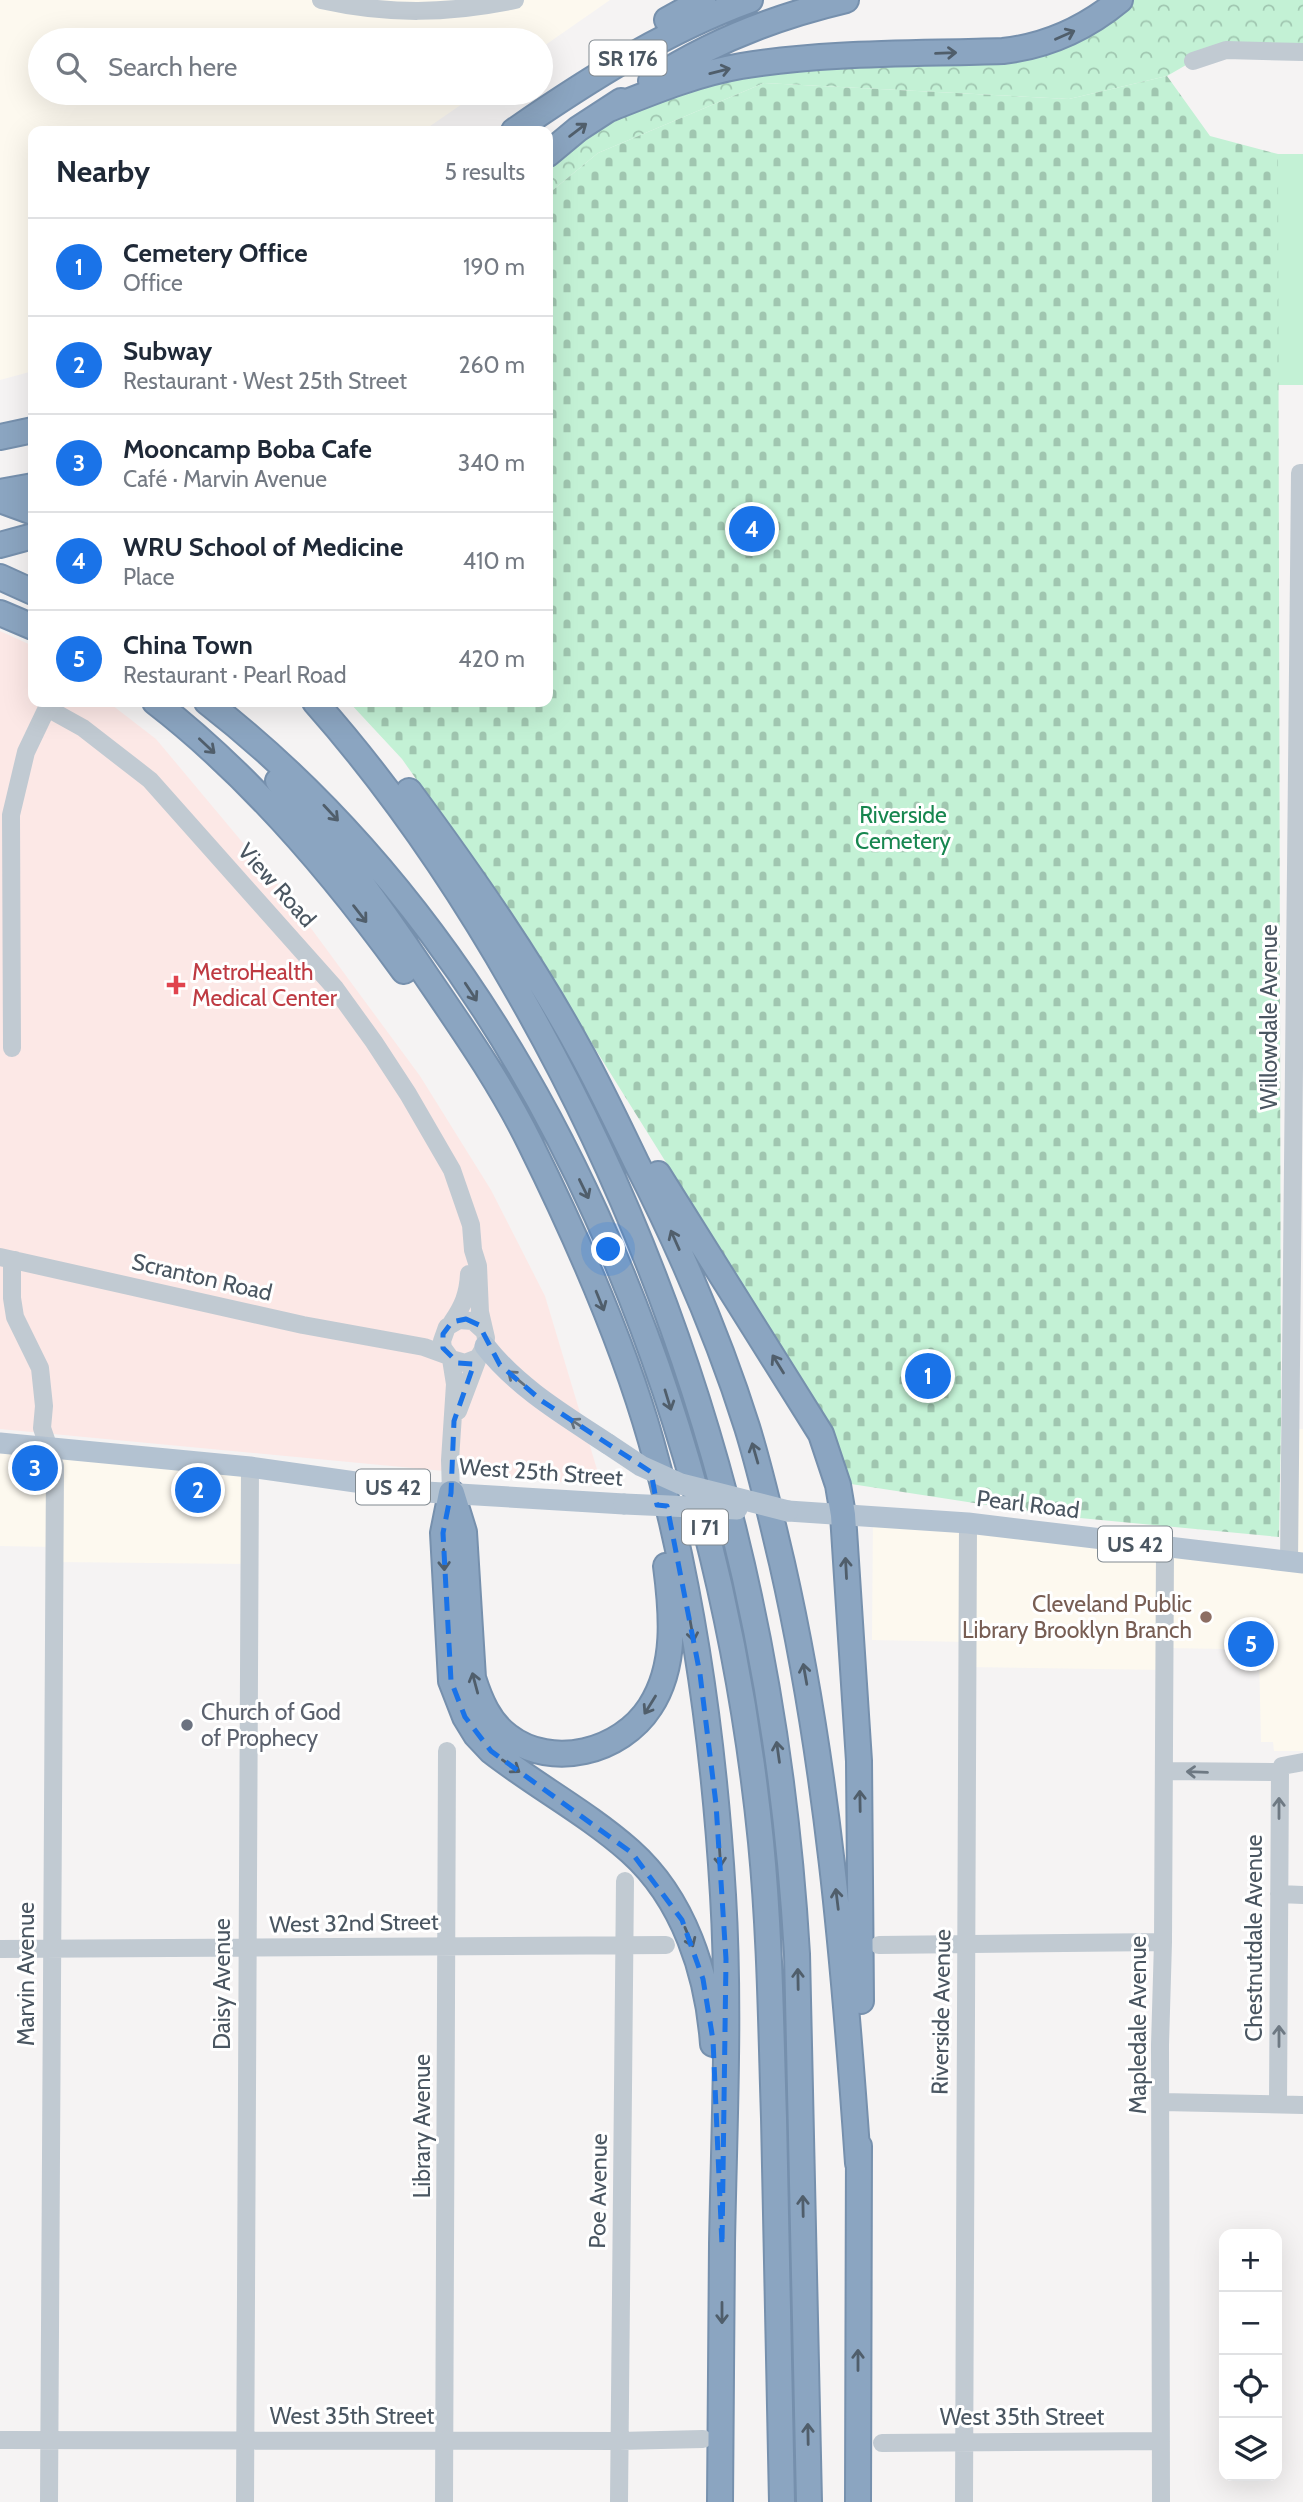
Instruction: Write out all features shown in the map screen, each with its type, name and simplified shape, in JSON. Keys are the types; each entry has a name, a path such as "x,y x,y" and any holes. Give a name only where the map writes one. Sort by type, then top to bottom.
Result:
{"highway":[{"path":"553,95 621,45 703,0"},
{"name":"SR 176","path":"553,104 635,54 684,28 750,0"},
{"name":"SR 176","path":"553,150 609,108 669,69 773,21 846,0"},
{"path":"609,108 681,81 740,66 813,57 1026,48 1073,32 1120,0"},
{"path":"514,126 540,105"},
{"name":"SR 176","path":"521,126 552,105"},
{"path":"0,437 28,431"},
{"path":"0,492 28,487"},
{"path":"0,500 28,510"},
{"path":"0,545 28,537"},
{"path":"0,577 28,590"},
{"path":"0,613 28,625"},
{"path":"161,707 208,747 289,829 395,958 508,1124 579,1250"},
{"path":"210,707 328,839 413,956 503,1094 530,1142 579,1250 620,1352 652,1443 677,1548 709,1736 717,1817 726,1959 720,2502"},
{"name":"I 71","path":"211,707 288,770 330,812 396,887 456,969 507,1047 576,1170 624,1277 663,1384 711,1552 726,1618 748,1744 761,1840 770,1957 782,2502"},
{"name":"I 71","path":"319,707 358,750 399,806 483,930 538,1026 610,1170 647,1258 682,1350 713,1449 738,1544 760,1645 777,1748 793,1882 797,1954 809,2502"},
{"path":"329,707 388,764 472,877 821,1434 838,1485 843,1515 859,1761 859,2502"},
{"path":"582,1054 667,1224 701,1300 730,1377 763,1482 797,1630 818,1751 840,1925 858,2163"},
{"path":"451,1493 464,1532 473,1678 490,1717 507,1736 525,1747 569,1754 593,1750 613,1741 633,1727 650,1707 663,1681 670,1632 668,1581 653,1479 620,1352"},
{"path":"451,1493 443,1533 448,1656 451,1681 465,1717 476,1735 498,1757 632,1853 665,1892 694,1947 703,1979 713,2040 722,2245"}],"main road":[{"path":"482,1345 500,1365 542,1401 641,1466 706,1492 799,1511"},
{"name":"West 25th Street","path":"0,1443 250,1466 423,1492 799,1511"},
{"name":"Pearl Road","path":"799,1511 968,1523 1296,1562"}],"street":[{"path":"321,0 403,12 450,11 515,0"},
{"path":"1194,61 1226,50 1303,52"},
{"name":"Willowdale Avenue","path":"1296,1562 1302,473"},
{"name":"View Road","path":"12,1048 11,815 26,752 47,708 83,728 150,780 335,988 408,1094 452,1170 468,1212 478,1266 482,1345"},
{"name":"View Road","path":"449,1325 463,1306 468,1293 473,1250"},
{"name":"Scranton Road","path":"7,1259 303,1325 394,1342 449,1357"},
{"name":"Marvin Avenue","path":"7,1259 12,1267 15,1317 40,1367 44,1406 42,1428 55,1466 49,2502"},
{"path":"451,1493 450,1460 455,1384 442,1341 449,1325 459,1320 473,1321 482,1345 454,1421"},
{"name":"Scranton Road","path":"394,1342 423,1336 449,1325"},
{"path":"449,1357 465,1363 482,1345"},
{"name":"Daisy Avenue","path":"244,2502 250,1466"},
{"name":"Riverside Avenue","path":"964,2502 968,1523"},
{"name":"Mapledale Avenue","path":"1161,2502 1160,2045 1165,1548"},
{"name":"Library Avenue","path":"444,2502 447,1751"},
{"path":"1164,1771 1280,1772 1282,1766 1303,1762"},
{"name":"Chestnutdale Avenue","path":"1278,2104 1280,1772"},
{"name":"Poe Avenue","path":"619,2502 625,1881"},
{"path":"1279,1894 1303,1895"},
{"path":"879,1945 1163,1942"},
{"name":"West 32nd Street","path":"0,1949 666,1945"},
{"path":"1162,2102 1303,2105"},
{"name":"West 35th Street","path":"0,2440 703,2439"},
{"name":"West 35th Street","path":"882,2443 1161,2441"}],"highlighted area":[{"path":"466,1319 479,1325 500,1365 542,1401 651,1472 657,1505 667,1506 700,1674 716,1804 726,1959 722,2245 713,2040 703,1979 682,1920 632,1853 491,1751 465,1717 451,1681 443,1533 451,1493 454,1421 474,1364 458,1363 443,1348 443,1334 452,1322"}],"shaded area":[{"path":"0,0 610,0 553,40 553,28 28,28 28,105 461,105 430,126 28,126 28,372 0,380"},
{"name":"MetroHealth Medical Center","path":"0,631 28,644 28,707 114,707 156,739 285,893 420,1076 491,1190 545,1296 602,1486 0,1429"},
{"path":"1290,1429 1303,1429 1303,1751 1274,1751 1273,1742 1261,1742 1259,1655 1226,1649 1165,1648 1165,1670 967,1667 967,1642 872,1640 873,1516 1289,1562"},
{"path":"0,1443 250,1467 250,1564 55,1562 54,1547 0,1546"}],"green space":[{"path":"1120,0 1303,0 1303,52 1193,61 1167,76 1069,99 764,83 598,153 553,190 553,151 681,81 1003,51"},
{"name":"Riverside Cemetery","path":"1167,76 1210,136 1278,154 1279,1537 1059,1516 851,1484 806,1387 576,1018 468,853 402,759 354,707 553,707 553,190 598,153 764,83 1069,99"},
{"path":"1278,154 1303,154 1303,385 1278,385"}],"place":[{"name":"WRU School of Medicine","path":"752,529"},
{"name":"MetroHealth Medical Center","path":"176,985"},
{"name":"Cemetery Office","path":"928,1376"},
{"name":"Mooncamp Boba Cafe","path":"35,1468"},
{"name":"Subway","path":"198,1490"},
{"name":"Cleveland Public Library Brooklyn Branch","path":"1206,1617"},
{"name":"China Town","path":"1251,1644"},
{"name":"Church of God of Prophecy","path":"187,1725"}]}
